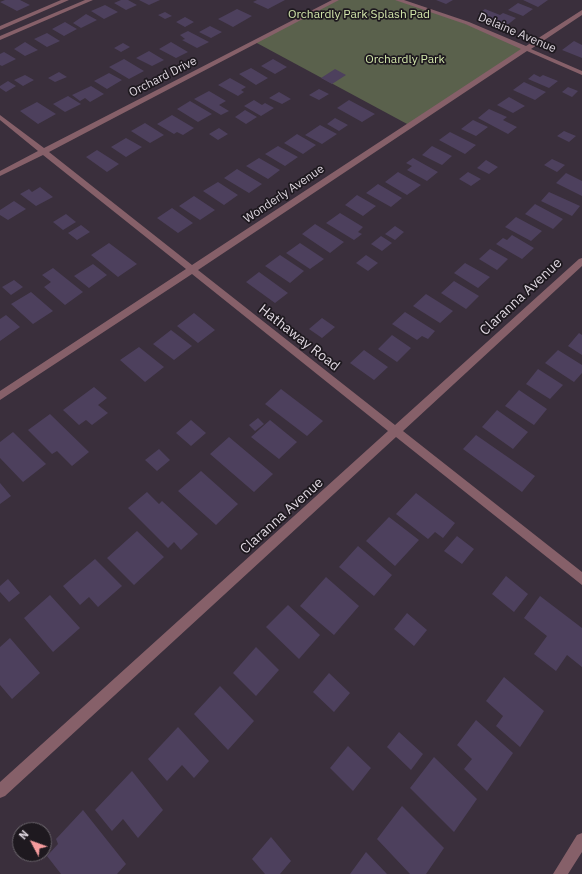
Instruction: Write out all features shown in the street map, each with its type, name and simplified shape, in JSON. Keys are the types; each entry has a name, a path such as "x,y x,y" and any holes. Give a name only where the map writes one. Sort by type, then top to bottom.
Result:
{"street":[{"path":"0,28 66,0"},
{"path":"0,38 90,0"},
{"name":"Orchard Drive","path":"0,174 336,0"},
{"name":"Delaine Avenue","path":"398,0 467,23 582,73"},
{"name":"Wonderly Avenue","path":"0,396 582,12"},
{"name":"Hathaway Road","path":"0,117 582,579"},
{"name":"Claranna Avenue","path":"0,791 582,261"},
{"path":"560,874 582,840"}],"green space":[{"name":"Orchardly Park","path":"336,0 397,0 431,10 526,48 409,125 255,42"}],"building":[{"path":"5,0 20,0 30,5 17,11 0,2"},
{"path":"121,0 128,0 137,5 126,10 114,3"},
{"path":"139,0 160,0 149,5"},
{"path":"257,0 285,0 268,9 253,2"},
{"path":"436,0 453,0 446,4"},
{"path":"523,0 548,0 538,7"},
{"path":"518,3 533,9 523,16 508,10"},
{"path":"105,5 118,12 104,19 91,11"},
{"path":"237,9 252,16 233,27 218,19"},
{"path":"485,9 500,15 503,13 516,18 506,26 478,14"},
{"path":"165,12 172,16 165,19 158,15"},
{"path":"86,14 97,20 81,28 73,23"},
{"path":"185,17 194,22 185,27 176,22"},
{"path":"65,22 77,29 64,36 52,29"},
{"path":"210,26 222,32 211,38 199,32"},
{"path":"188,31 209,42 197,48 182,40 185,39 180,35"},
{"path":"47,33 60,41 47,47 34,39"},
{"path":"574,41 582,45 582,58 562,50"},
{"path":"25,42 38,50 25,56 14,49"},
{"path":"171,42 188,52 176,58 159,49"},
{"path":"123,43 130,47 121,52 114,48"},
{"path":"149,51 164,60 152,66 136,58"},
{"path":"4,52 16,59 2,66 0,65 0,54"},
{"path":"124,59 144,71 129,79 109,67"},
{"path":"273,59 287,67 275,74 261,66"},
{"path":"251,68 268,78 256,85 239,74"},
{"path":"335,69 346,75 332,84 321,78"},
{"path":"59,72 67,77 55,82 48,78"},
{"path":"109,73 122,80 107,89 94,81"},
{"path":"534,74 540,77 543,75 558,81 549,88 528,79"},
{"path":"25,75 34,80 23,86 14,80"},
{"path":"230,78 246,87 241,90 244,92 238,96 218,85"},
{"path":"8,81 16,86 6,92 0,88 0,86"},
{"path":"524,82 546,92 535,100 513,90"},
{"path":"91,86 104,94 90,102 85,98 80,101 72,95"},
{"path":"568,87 578,91 572,97 562,92"},
{"path":"319,89 329,94 319,100 309,95"},
{"path":"209,91 226,101 219,105 229,111 221,115 194,99"},
{"path":"279,92 291,99 282,104 269,98"},
{"path":"68,96 81,104 65,112 53,104"},
{"path":"509,97 525,106 513,113 497,105"},
{"path":"254,100 262,105 265,103 274,108 261,116 244,106"},
{"path":"349,100 375,114 362,122 337,108"},
{"path":"190,101 212,114 198,122 177,109"},
{"path":"37,102 56,114 38,124 20,111"},
{"path":"489,109 507,117 503,120 517,127 508,134 478,118"},
{"path":"245,110 257,117 246,124 235,117"},
{"path":"172,115 194,128 183,135 177,132 174,134 157,124"},
{"path":"335,118 348,125 339,131 327,124"},
{"path":"473,120 488,127 476,136 461,129"},
{"path":"145,123 164,135 150,143 131,131"},
{"path":"320,125 337,134 322,144 305,135"},
{"path":"219,128 228,134 218,140 209,134"},
{"path":"564,131 576,136 569,142 557,136"},
{"path":"450,132 476,145 465,154 439,140"},
{"path":"297,134 316,145 303,154 284,143"},
{"path":"126,138 142,147 126,157 111,147"},
{"path":"278,146 298,157 285,166 265,154"},
{"path":"432,146 452,156 442,165 422,155"},
{"path":"97,150 119,164 107,172 86,157"},
{"path":"259,158 280,170 268,179 246,166"},
{"path":"413,158 438,172 427,181 407,170 412,166 406,163"},
{"path":"552,159 565,165 557,172 544,165"},
{"path":"486,160 498,167 489,174 477,168"},
{"path":"237,169 262,184 249,193 224,178"},
{"path":"398,172 421,185 407,195 385,182"},
{"path":"468,172 481,179 471,186 459,179"},
{"path":"566,173 582,181 582,196 556,183"},
{"path":"218,182 238,195 224,205 203,191"},
{"path":"378,184 402,198 391,207 366,193"},
{"path":"40,187 53,197 36,206 20,194 29,189 32,192"},
{"path":"549,192 580,206 572,216 541,201"},
{"path":"357,195 376,206 363,216 345,205"},
{"path":"194,196 215,210 200,220 179,206"},
{"path":"14,201 26,209 8,220 0,215 0,210"},
{"path":"535,204 563,219 553,229 525,214"},
{"path":"172,208 193,223 178,233 157,218"},
{"path":"340,213 363,227 358,232 362,234 354,240 326,223"},
{"path":"66,214 76,222 63,230 53,222"},
{"path":"516,217 542,231 531,241 505,227"},
{"path":"315,224 344,242 330,253 302,234"},
{"path":"81,225 90,232 77,240 68,233"},
{"path":"395,226 404,232 395,240 385,234"},
{"path":"512,235 534,248 522,259 496,244 503,238 507,240"},
{"path":"381,236 392,243 382,251 371,244"},
{"path":"109,243 137,264 118,277 91,255"},
{"path":"300,243 324,259 310,269 286,253"},
{"path":"490,249 508,259 497,270 479,259"},
{"path":"280,255 304,271 290,283 265,266"},
{"path":"366,255 378,263 368,271 356,263"},
{"path":"465,263 490,277 478,288 454,273"},
{"path":"93,264 107,275 89,288 74,276"},
{"path":"53,268 83,292 65,305 44,287 51,282 42,275"},
{"path":"259,272 288,293 275,303 246,282"},
{"path":"14,280 23,287 11,295 2,287"},
{"path":"454,281 479,296 466,309 441,293"},
{"path":"31,292 53,311 33,324 11,304"},
{"path":"426,294 453,311 440,323 413,306"},
{"path":"405,312 435,331 428,339 422,336 417,340 392,324"},
{"path":"194,313 215,330 198,343 177,326"},
{"path":"6,315 20,327 0,341 0,319"},
{"path":"322,318 335,327 322,338 309,329"},
{"path":"171,330 192,346 174,360 153,344"},
{"path":"579,333 582,335 582,355 568,346"},
{"path":"392,335 411,348 397,362 378,349"},
{"path":"139,347 164,367 145,382 120,360"},
{"path":"364,350 388,367 374,380 350,363"},
{"path":"558,350 582,365 582,373 574,382 545,363"},
{"path":"538,369 563,385 550,399 526,384"},
{"path":"94,387 107,398 98,405 108,413 92,425 86,420 79,425 63,410"},
{"path":"281,389 323,421 307,436 265,404"},
{"path":"519,390 547,409 534,425 505,406"},
{"path":"497,410 528,432 513,449 482,427"},
{"path":"50,414 89,452 72,466 57,451 52,454 28,430"},
{"path":"258,418 264,424 255,431 249,425"},
{"path":"191,420 206,433 191,446 176,433"},
{"path":"270,420 297,442 279,459 251,437"},
{"path":"13,432 46,464 23,482 0,458 0,442"},
{"path":"476,435 535,476 522,492 463,449"},
{"path":"229,437 273,474 254,492 210,454"},
{"path":"159,449 170,460 157,471 145,460"},
{"path":"201,471 238,504 216,525 178,491"},
{"path":"0,483 11,496 0,504"},
{"path":"147,492 159,504 162,501 198,534 181,550 174,542 168,548 128,508"},
{"path":"416,493 455,523 443,538 435,532 428,539 396,514"},
{"path":"389,517 419,540 395,566 366,541"},
{"path":"137,531 164,557 134,585 107,558"},
{"path":"457,536 474,549 462,564 444,551"},
{"path":"358,546 392,575 374,596 339,567"},
{"path":"95,559 122,586 98,607 89,597 80,605 63,586"},
{"path":"506,576 528,594 514,612 492,594"},
{"path":"326,577 359,606 334,635 300,606"},
{"path":"8,579 20,593 9,602 0,592 0,586"},
{"path":"50,595 80,628 53,652 24,618"},
{"path":"540,596 582,628 582,667 567,655 556,671 534,654 547,636 524,618"},
{"path":"288,605 320,635 299,659 266,627"},
{"path":"407,613 427,630 414,646 394,629"},
{"path":"10,638 40,673 12,699 0,685 0,647"},
{"path":"256,647 279,670 256,696 233,673"},
{"path":"329,673 350,693 334,712 313,692"},
{"path":"504,677 544,711 520,747 496,726 503,716 486,701"},
{"path":"220,686 254,721 228,750 194,714"},
{"path":"476,720 513,753 487,791 464,769 472,759 457,745"},
{"path":"178,727 209,761 194,778 182,765 167,781 148,759"},
{"path":"399,732 423,754 411,770 387,747"},
{"path":"348,746 371,768 353,791 330,768"},
{"path":"434,757 477,799 454,832 410,788"},
{"path":"132,771 163,810 138,838 123,819 112,831 95,810"},
{"path":"402,806 444,848 426,874 410,874 377,839"},
{"path":"83,810 126,864 117,874 61,874 52,862 52,851 58,844 56,839"},
{"path":"271,837 291,861 280,874 265,874 252,859"},
{"path":"366,852 387,874 350,874"}],"park label":[{"name":"Orchardly Park Splash Pad","path":"359,15"}]}
